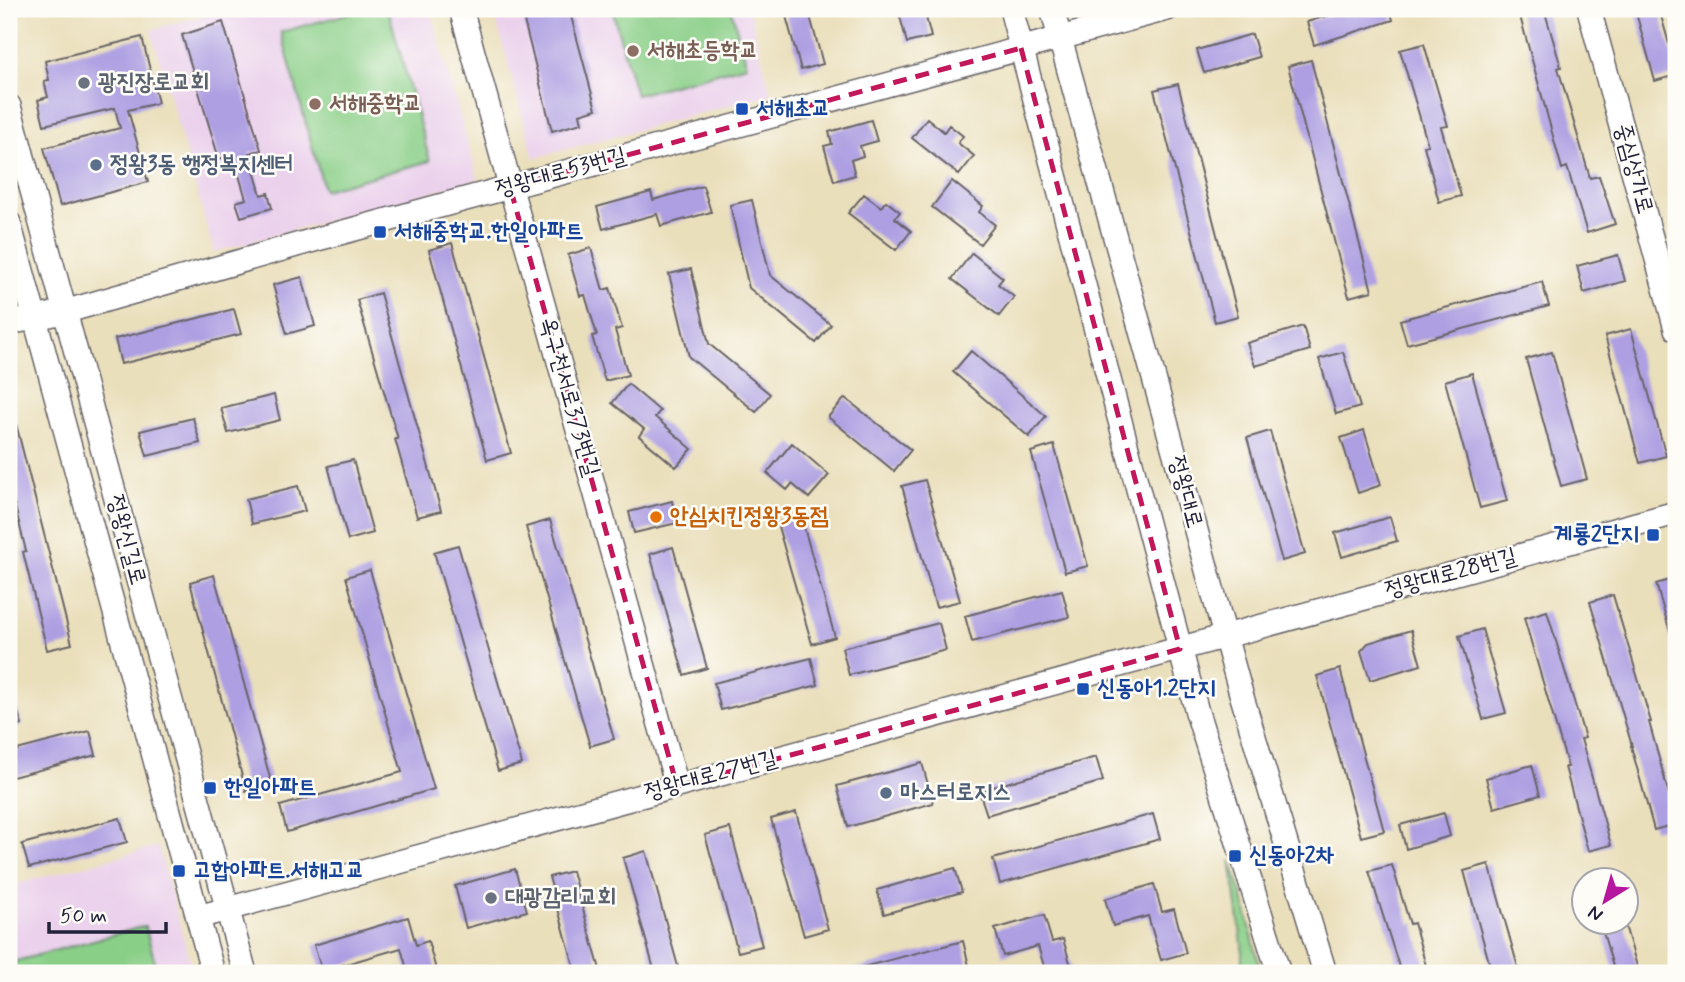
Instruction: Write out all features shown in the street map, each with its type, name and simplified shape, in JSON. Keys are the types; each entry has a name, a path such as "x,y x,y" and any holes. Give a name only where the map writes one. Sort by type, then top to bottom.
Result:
{"street":[{"name":"옥구천서로373번길","path":"461,9 677,786"},
{"name":"정왕대로","path":"1011,9 1197,712 1279,973"},
{"name":"정왕대로","path":"1052,9 1225,636 1325,973"},
{"name":"정왕대로53번길","path":"9,323 64,312 314,240 1167,9"},
{"name":"중심상가로","path":"1589,9 1676,328"},
{"name":"정왕신길로","path":"9,106 245,973"},
{"name":"정왕신길로","path":"9,223 214,973"},
{"name":"정왕대로28번길","path":"1225,636 1676,513"},
{"name":"정왕대로27번길","path":"198,917 1225,636"},
{"path":"1256,902 1266,973"}],"highlighted area":[{"path":"1021,48 1180,649 677,786 510,187"}],"shaded area":[{"name":"서해중학교","path":"227,9 430,9 478,179 214,252 151,30"},
{"name":"서해초등학교","path":"493,9 749,9 771,94 534,158"},
{"path":"158,846 193,973 9,973 9,886"}],"green space":[{"path":"365,9 388,9 430,161 324,190 281,32"},
{"path":"612,9 731,9 747,65 636,95"},
{"path":"1231,860 1261,973 1242,973 1242,944"},
{"path":"145,926 158,973 9,973 9,963"}],"building":[{"path":"521,9 569,9 596,109 580,114 582,123 552,131"},
{"path":"784,9 808,9 823,64 801,70"},
{"path":"898,9 924,9 931,37 907,43"},
{"path":"1350,9 1390,9 1393,20 1314,45 1307,22"},
{"path":"1518,9 1544,9 1590,178 1599,176 1615,224 1587,233 1567,167 1562,169"},
{"path":"1635,9 1659,9 1676,75 1655,81"},
{"path":"223,22 261,150 249,153 261,195 268,193 272,208 241,217 236,202 246,199 233,155 219,159 182,35"},
{"path":"1252,34 1259,57 1204,73 1197,50"},
{"path":"142,37 158,103 128,110 148,182 60,206 44,148 120,128 115,108 44,125 38,100 48,97 44,81 49,80 45,61"},
{"path":"1424,44 1448,126 1441,127 1461,196 1439,202 1424,146 1428,145 1400,50"},
{"path":"1311,60 1372,291 1349,297 1288,66"},
{"path":"1178,84 1238,316 1215,322 1154,90"},
{"path":"927,118 944,132 949,125 963,136 958,143 974,156 959,175 912,138"},
{"path":"871,120 877,141 860,146 863,156 851,160 855,175 834,181 824,146 832,144 829,132"},
{"path":"952,181 983,206 979,212 995,225 980,244 932,207"},
{"path":"703,186 711,212 661,226 657,214 603,229 597,207 651,192 653,200"},
{"path":"864,194 881,207 886,201 900,212 895,218 911,231 896,250 848,213"},
{"path":"752,200 770,275 831,325 816,343 749,288 730,205"},
{"path":"452,243 511,453 487,460 429,250"},
{"path":"591,248 603,290 610,288 622,328 615,330 628,375 605,381 592,336 597,335 585,295 580,296 568,255"},
{"path":"972,253 1003,278 998,284 1014,297 999,316 952,279"},
{"path":"1618,255 1625,281 1584,293 1577,266"},
{"path":"691,269 709,344 770,394 756,412 689,357 669,274"},
{"path":"302,277 315,326 287,334 273,285"},
{"path":"1542,282 1549,306 1407,344 1400,320"},
{"path":"380,293 441,511 417,517 395,439 398,439 357,300"},
{"path":"234,309 241,334 121,364 115,339"},
{"path":"1303,326 1310,350 1255,366 1247,343"},
{"path":"1631,329 1666,456 1640,463 1605,336"},
{"path":"971,351 1046,416 1029,437 953,372"},
{"path":"1343,352 1360,407 1336,414 1319,359"},
{"path":"1552,352 1587,479 1561,486 1526,359"},
{"path":"1472,373 1507,501 1480,508 1445,381"},
{"path":"628,384 660,411 655,417 692,449 676,467 639,436 644,429 612,403"},
{"path":"274,395 280,420 228,433 221,408"},
{"path":"845,398 911,450 894,471 828,417"},
{"path":"13,412 72,644 47,650 9,482 9,413"},
{"path":"193,418 200,443 147,456 140,431"},
{"path":"1364,430 1381,485 1358,493 1341,438"},
{"path":"1270,431 1305,554 1282,561 1247,438"},
{"path":"792,443 829,475 809,498 792,484 787,490 767,473"},
{"path":"1054,445 1088,566 1065,572 1031,452"},
{"path":"353,460 373,533 348,540 328,466"},
{"path":"925,480 960,601 936,607 902,486"},
{"path":"298,486 305,511 252,524 246,499"},
{"path":"672,501 677,523 634,533 629,512"},
{"path":"801,517 835,637 812,644 777,523"},
{"path":"1390,517 1397,541 1342,557 1335,533"},
{"path":"550,520 614,739 590,746 526,527"},
{"path":"458,545 522,764 498,771 434,552"},
{"path":"673,547 707,668 684,675 650,554"},
{"path":"370,570 434,789 287,832 280,806 402,772 346,577"},
{"path":"214,575 272,785 246,791 190,582"},
{"path":"1676,578 1676,642 1673,642 1656,584"},
{"path":"1062,590 1069,617 972,642 965,616"},
{"path":"1613,595 1651,722 1676,820 1676,824 1654,830 1590,602"},
{"path":"1547,611 1585,738 1581,739 1611,845 1588,851 1565,767 1568,767 1524,618"},
{"path":"939,623 946,650 849,675 842,648"},
{"path":"1482,629 1506,713 1483,719 1459,636"},
{"path":"1411,630 1421,665 1370,680 1361,651 1368,643"},
{"path":"811,658 818,685 721,710 714,683"},
{"path":"1340,669 1384,831 1361,837 1317,676"},
{"path":"9,692 12,692 22,725 9,729"},
{"path":"90,731 96,755 9,778 9,752"},
{"path":"1096,757 1103,781 987,815 979,791"},
{"path":"922,763 933,803 848,827 837,786"},
{"path":"1532,765 1540,795 1494,808 1486,778"},
{"path":"796,812 828,929 804,936 771,819"},
{"path":"1444,813 1450,836 1406,849 1400,825"},
{"path":"1153,814 1160,839 1000,884 993,859"},
{"path":"120,818 127,842 29,868 22,844"},
{"path":"730,828 762,946 738,952 705,835"},
{"path":"646,851 679,970 669,973 655,973 623,858"},
{"path":"1489,864 1519,971 1492,973 1464,871"},
{"path":"1392,865 1410,924 1414,923 1428,973 1401,973 1369,871"},
{"path":"955,868 962,892 884,914 877,890"},
{"name":"대광감리교회","path":"515,869 527,911 466,928 455,886"},
{"path":"572,871 601,973 576,973 549,877"},
{"path":"1154,884 1162,912 1174,909 1186,953 1161,960 1148,916 1113,926 1105,899"},
{"path":"1044,915 1052,942 1063,939 1073,973 1046,973 1038,946 1003,956 995,929"},
{"path":"408,917 416,945 428,941 437,973 408,973 401,948 322,971 314,945"},
{"path":"1604,936 1628,936 1639,973 1615,973"},
{"path":"963,941 970,970 956,973 855,973 855,969"}],"place":[{"name":"서해초등학교","path":"633,51"},
{"name":"광진장로교회","path":"84,83"},
{"name":"서해중학교","path":"315,104"},
{"name":"서해초교","path":"742,109"},
{"name":"정왕3동 행정복지센터","path":"96,165"},
{"name":"서해중학교.한일아파트","path":"380,232"},
{"name":"안심치킨정왕3동점","path":"656,517"},
{"name":"계룡2단지","path":"1653,535"},
{"name":"신동아1.2단지","path":"1083,689"},
{"name":"한일아파트","path":"210,788"},
{"name":"마스터로지스","path":"886,793"},
{"name":"신동아2차","path":"1235,856"},
{"name":"고합아파트.서해고교","path":"179,871"},
{"name":"대광감리교회","path":"491,898"}]}
